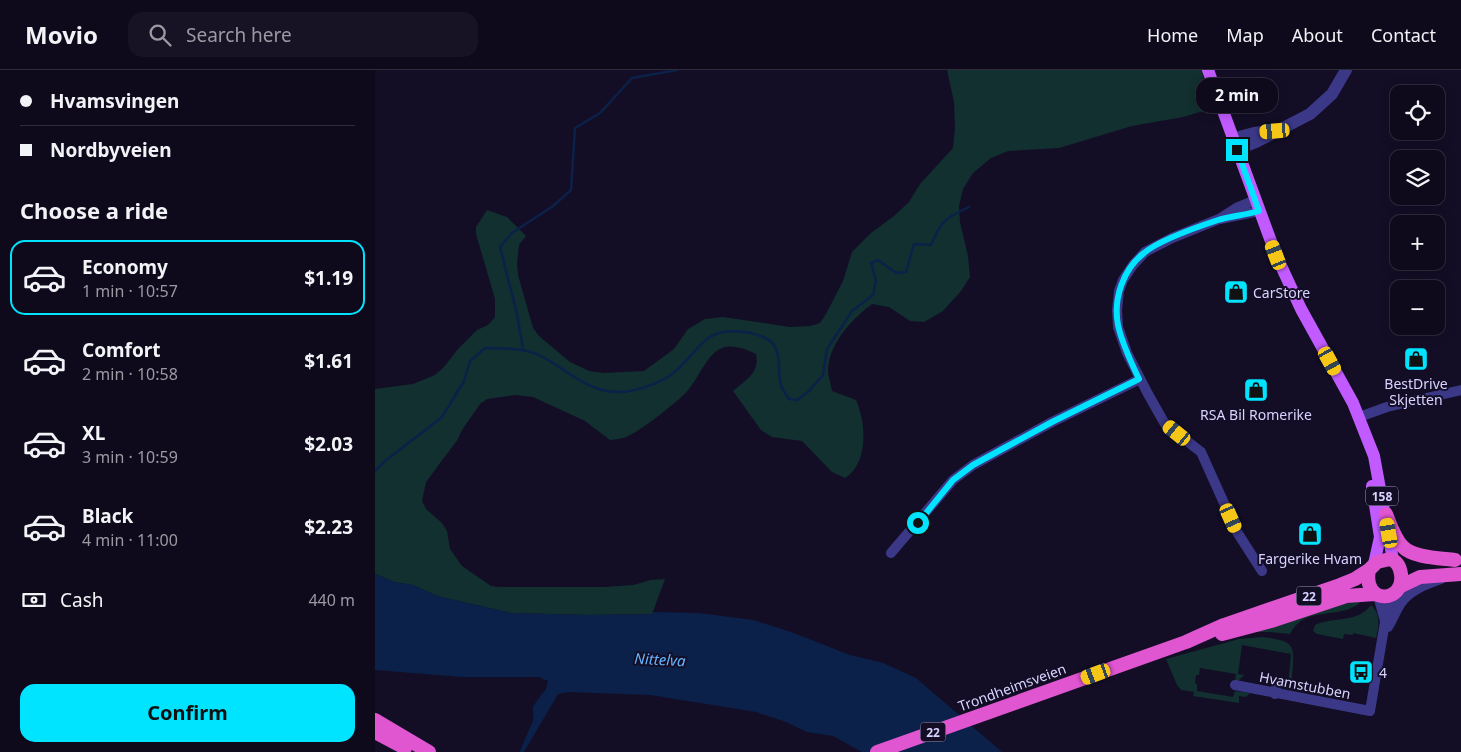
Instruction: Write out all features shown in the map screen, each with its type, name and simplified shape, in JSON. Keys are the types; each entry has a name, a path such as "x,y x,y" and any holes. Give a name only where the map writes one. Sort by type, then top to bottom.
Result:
{"highway":[{"path":"1386,514 1398,541 1407,550 1459,567"},
{"name":"22","path":"1372,567 1385,559 1459,567"},
{"path":"1394,560 1401,573 1397,590"},
{"path":"1372,567 1369,585 1377,595"},
{"name":"Trondheimsveien","path":"877,752 1186,642 1224,625 1348,582 1372,567"},
{"name":"22","path":"1377,595 1385,597 1420,577 1459,567"},
{"name":"Trondheimsveien","path":"1186,642 1259,625 1346,596 1377,595"},
{"path":"375,720 429,752"},
{"path":"375,732 413,752"}],"main road":[{"name":"158","path":"1208,70 1276,255 1295,296 1359,417 1374,456 1394,560"},
{"name":"158","path":"1365,434 1379,531 1379,543 1372,567"}],"street":[{"path":"1235,144 1254,133 1275,131 1303,119 1317,108 1337,86 1346,70"},
{"path":"1257,206 1238,207 1219,219 1153,247 1138,258 1128,272 1119,291 1117,318 1127,353 1139,379 1165,424 1201,452 1237,532 1262,571"},
{"path":"891,553 953,480 973,465 1052,422 1139,379"},
{"path":"1359,417 1387,407 1461,390"},
{"path":"1384,635 1400,604 1408,595 1459,567"},
{"path":"1384,635 1385,622 1397,590"},
{"path":"1377,595 1385,622"},
{"name":"Hvamstubben","path":"1235,685 1370,711 1384,635"},
{"path":"1247,687 1249,676"},
{"path":"1275,694 1277,682"}],"green space":[{"path":"947,70 1202,70 1205,89 1216,110 1132,126 1059,148 1008,151 991,158 973,173 963,189 959,206 970,277 961,291 943,311 924,322 910,321 889,307 872,304 849,325 832,352 828,372 832,391 856,400 862,420 862,453 853,471 845,478 832,472 802,441 772,437 761,430 733,391 751,376 757,361 756,354 739,348 726,347 717,351 708,360 689,389 678,400 642,428 622,438 610,440 585,421 533,397 515,395 487,399 480,404 458,439 426,482 422,501 426,509 442,523 447,531 450,549 462,566 491,586 499,587 605,587 633,585 651,580 665,579 652,614 511,613 437,596 413,585 394,582 375,574 375,389 413,384 435,375 477,330 488,325 495,317 495,299 476,234 476,227 487,210 507,217 526,236 519,245 517,264 518,275 533,328 539,336 570,362 589,371 604,373 644,371 674,349 688,329 705,319 723,317 790,327 810,326 820,323 843,281 852,252 871,233 909,202 920,184 953,148 955,129 954,102"},
{"path":"1343,602 1361,602 1353,608 1343,611 1304,619 1296,625 1290,634 1249,632"},
{"path":"1371,605 1378,616 1376,638 1353,633 1353,635 1344,634 1343,639 1317,634 1313,631 1315,625 1359,615"},
{"path":"1263,637 1281,640 1291,646 1293,651 1293,685 1299,689 1321,691 1319,694 1280,688 1281,684 1288,685 1291,654 1242,645 1238,674 1244,675 1238,681 1235,681 1236,674 1200,668 1199,675 1196,675 1197,691 1233,697 1235,691 1250,693 1246,697 1239,696 1239,703 1193,696 1194,692 1181,690 1166,659 1239,639"}],"water":[{"name":"Nittelva","path":"375,574 394,582 413,585 437,596 511,613 588,615 652,614 653,612 699,613 753,620 791,632 850,655 883,663 916,678 1002,752 862,752 833,736 807,732 786,722 756,712 650,695 568,692 558,694 524,752 521,752 535,719 534,707 545,692 548,681 539,677 462,677 375,670"}],"waterway":[{"path":"523,349 517,314 500,247 512,233 553,206 571,190 575,128 600,113 632,78 677,70"},
{"path":"375,471 385,461 442,417 464,381 470,361 485,348 528,351 541,356 594,387 622,392 645,387 667,378 713,335 735,331 751,333 767,339 774,345 779,360 781,386 789,399 797,400 808,392 823,375 827,349 852,311 873,295 876,281 871,263 878,260 896,273 906,272 914,244 931,245 941,225 955,214 969,207"},
{"path":"521,752 535,719 534,707 545,692"}],"place":[{"name":"CarStore","path":"1236,292"},
{"name":"BestDrive Skjetten","path":"1416,359"},
{"name":"RSA Bil Romerike","path":"1256,390"},
{"name":"Fargerike Hvam","path":"1310,534"},
{"name":"4","path":"1361,672"}],"route":[{"path":"918,523 953,480 973,465 1052,422 1139,379 1118,327 1118,300 1123,280 1138,258 1153,247 1219,219 1259,211 1237,150"}]}
